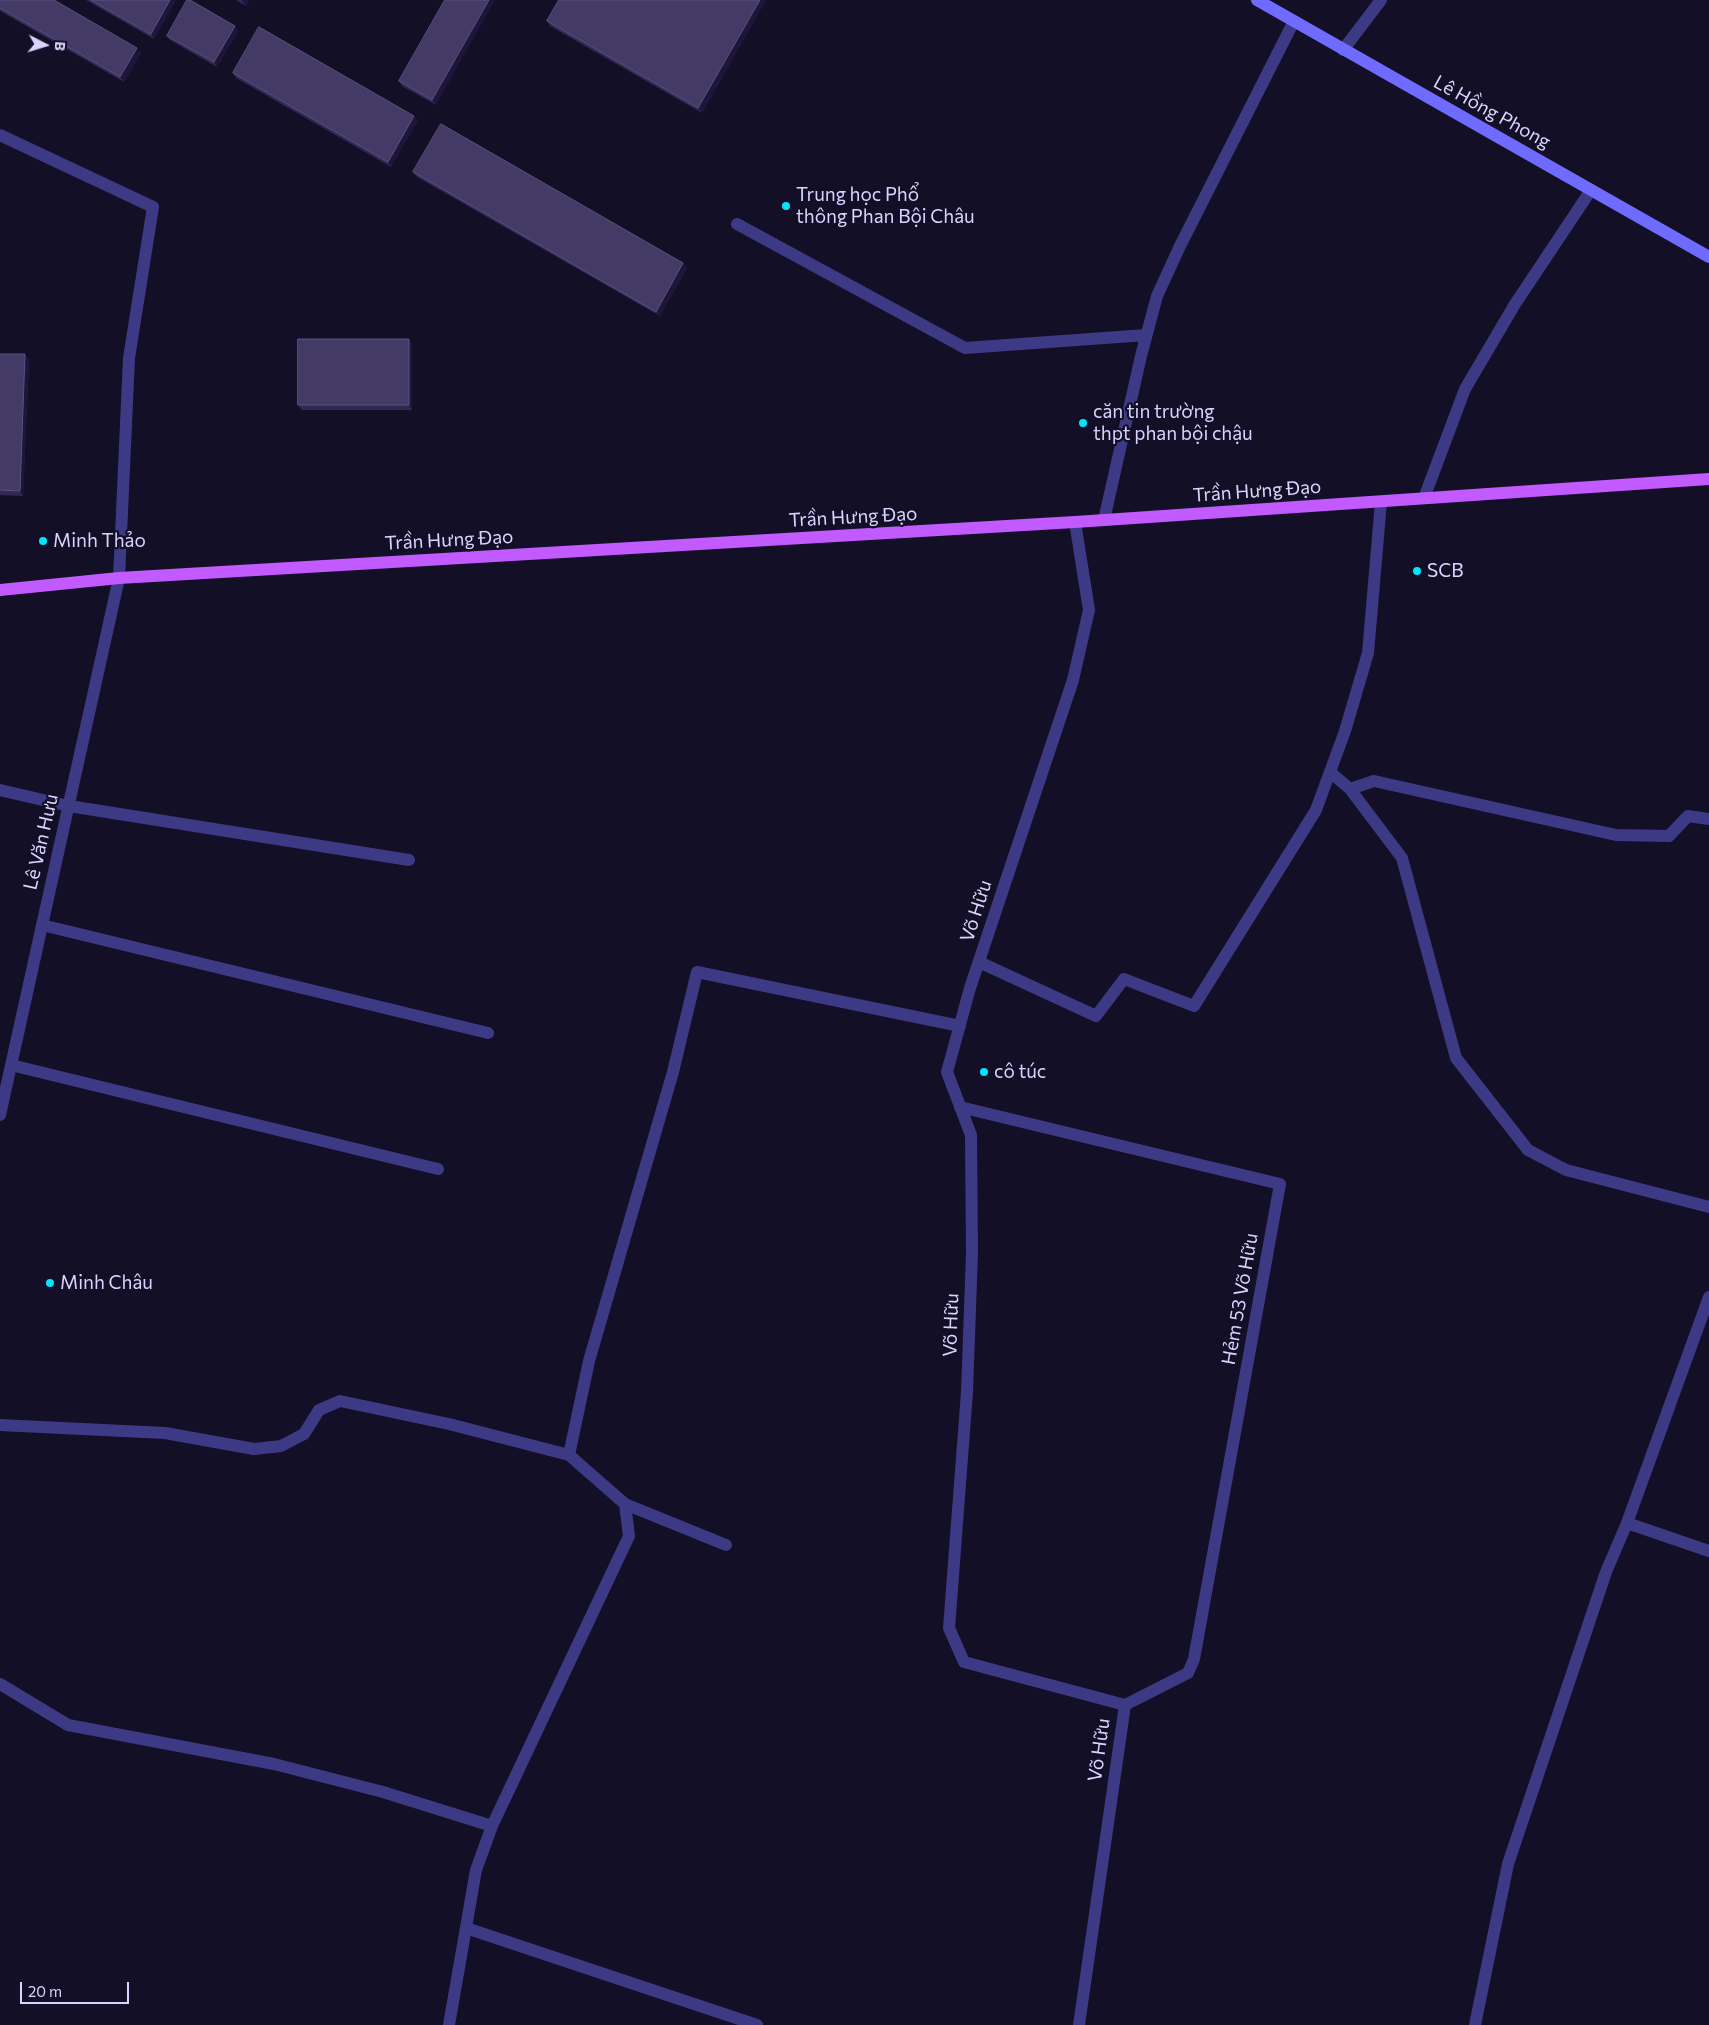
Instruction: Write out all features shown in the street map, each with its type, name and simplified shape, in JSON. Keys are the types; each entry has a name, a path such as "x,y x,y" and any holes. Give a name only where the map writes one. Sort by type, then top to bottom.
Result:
{"main road":[{"name":"Lê Hồng Phong","path":"1257,0 1709,257"},
{"name":"Trần Hưng Đạo","path":"0,590 119,578 1075,522 1709,479"}],"street":[{"path":"1343,50 1381,0"},
{"path":"1104,520 1146,335 1157,296 1180,246 1294,21"},
{"name":"Lê Văn Hưu","path":"0,135 153,208 129,358 119,578 0,1115"},
{"path":"1424,498 1465,389 1515,304 1591,190"},
{"path":"738,224 965,348 1146,335"},
{"path":"979,962 1096,1016 1124,979 1194,1006 1316,810 1345,731 1368,653 1382,502"},
{"name":"Võ Hữu","path":"1075,522 1089,610 1074,680 979,962 947,1072 971,1135 972,1253 967,1392 948,1628 964,1662 1125,1705 1079,2025"},
{"path":"1330,772 1350,789 1402,858 1456,1058 1528,1150 1566,1170 1709,1207"},
{"path":"1350,789 1374,781 1616,835 1669,836 1688,816 1709,819"},
{"path":"0,790 69,806 409,860"},
{"path":"42,925 488,1032"},
{"path":"569,1455 589,1361 673,1072 697,972 960,1026"},
{"path":"11,1065 438,1169"},
{"name":"Hẻm 53 Võ Hữu","path":"960,1107 1280,1184 1194,1659 1188,1673 1125,1705"},
{"path":"1475,2025 1508,1864 1606,1572 1627,1523 1709,1297"},
{"path":"0,1425 165,1433 254,1449 281,1446 304,1434 319,1410 340,1401 449,1424 569,1455 625,1504 726,1545"},
{"path":"449,2025 476,1870 492,1826 629,1536 625,1504"},
{"path":"1627,1523 1709,1551"},
{"path":"0,1684 68,1725 274,1764 383,1792 492,1826"},
{"path":"466,1928 757,2025"}],"building":[{"path":"0,0 54,0 137,48 120,77 0,8"},
{"path":"91,0 170,0 151,34"},
{"path":"187,0 235,26 214,62 167,36"},
{"path":"445,0 489,0 432,100 399,81"},
{"path":"559,0 760,0 698,108 547,21"},
{"path":"259,27 414,116 388,162 233,73"},
{"path":"441,124 683,263 656,312 413,172"},
{"path":"298,339 409,339 409,405 298,405"},
{"path":"0,354 25,354 20,491 0,490"}],"place":[{"name":"Trung học Phổ thông Phan Bội Châu","path":"786,206"},
{"name":"căn tin trường thpt phan bội chậu","path":"1083,423"},
{"name":"Minh Thảo","path":"43,541"},
{"name":"SCB","path":"1417,571"},
{"name":"cô túc","path":"984,1072"},
{"name":"Minh Châu","path":"50,1283"}]}
